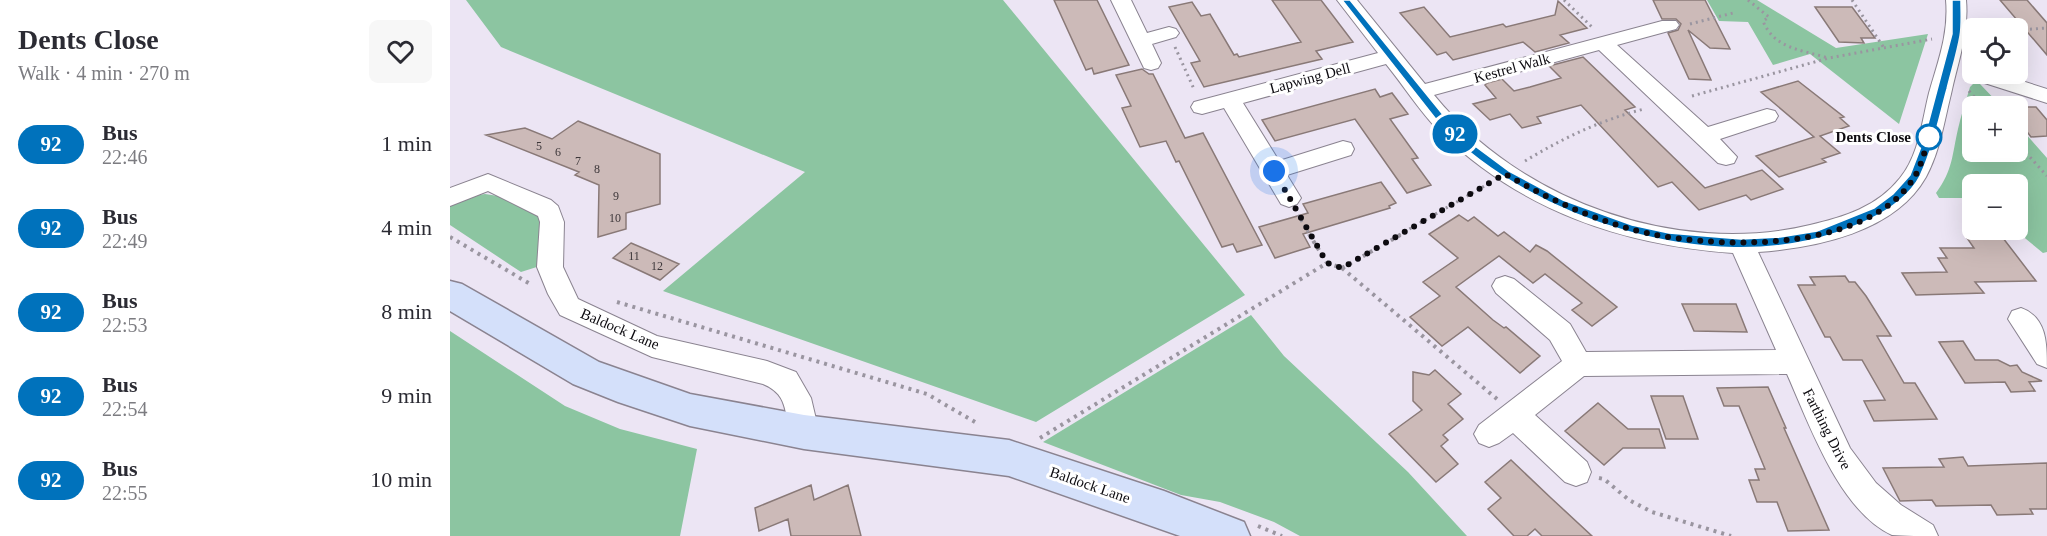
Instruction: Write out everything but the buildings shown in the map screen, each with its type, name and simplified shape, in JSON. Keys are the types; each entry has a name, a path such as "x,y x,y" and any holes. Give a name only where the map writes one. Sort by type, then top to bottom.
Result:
{"street":[{"path":"1121,0 1151,63"},
{"path":"1347,0 1390,56 1464,143 1505,174 1559,203 1630,229 1669,237 1741,243 1780,242 1818,235 1851,224 1878,211 1897,196 1914,177 1922,160 1956,34 1956,0"},
{"name":"Kestrel Walk","path":"1420,92 1669,25"},
{"path":"1141,41 1169,33"},
{"path":"1603,43 1726,158"},
{"name":"Lapwing Dell","path":"1202,106 1390,56"},
{"path":"1948,63 1962,68"},
{"path":"2010,84 2047,96"},
{"path":"1230,100 1289,198"},
{"path":"1705,136 1767,116"},
{"path":"1274,171 1343,149"},
{"name":"Baldock Lane","path":"450,197 488,182 543,206 549,212 552,222 550,267 561,294 569,306 584,316 652,346 767,373 786,381 797,398 804,432"},
{"name":"Farthing Drive","path":"1741,243 1839,458 1851,475 1890,516 1922,536"},
{"path":"1505,286 1560,332 1578,364"},
{"name":"Baldock Lane","path":"450,294 586,373 631,391 690,410 804,432 1009,458 1164,510 1243,530"},
{"path":"2021,318 2047,356"},
{"path":"1489,434 1578,364 1795,362"},
{"path":"1514,414 1576,472"}],"path":[{"path":"1564,0 1598,32 1603,43"},
{"path":"1748,0 1769,17 1763,21 1765,32 1782,45 1829,58"},
{"path":"1852,0 1884,48"},
{"path":"1669,25 1677,27 1733,13"},
{"path":"2028,29 2047,28"},
{"path":"1169,33 1202,106"},
{"path":"1342,268 1580,129 1611,116 1669,103 1829,58 1956,34"},
{"path":"2028,155 2047,176"},
{"path":"1289,198 1327,263 1342,268 1514,414"},
{"path":"450,237 529,284 561,294"},
{"path":"1043,446 1033,442 1327,263"},
{"path":"610,301 668,315 927,394 967,419 978,423"},
{"path":"1576,472 1604,479 1629,500 1652,512 1731,536"},
{"path":"1243,530 1282,536"}],"green space":[{"path":"466,0 1003,0 1245,295 1036,422 663,291 805,172 501,47"},
{"path":"1707,0 1757,0 1836,48 1928,34 1899,124 1810,54 1773,65 1748,22 1719,21"},
{"path":"1973,84 1980,84 1991,96 1967,96"},
{"path":"1962,113 1962,162 2028,162 2028,136 2047,158 2047,252 2043,253 2027,240 2028,174 1962,174 1962,198 1939,198 1936,193 1949,169"},
{"path":"485,194 498,196 543,216 543,265 521,272 450,225 450,204 461,198"},
{"path":"1251,315 1284,356 1408,472 1467,536 1300,536 1274,522 1220,502 1181,495 1043,442"},
{"path":"450,331 565,406 620,429 697,449 680,536 450,536"}],"bus line":[{"name":"92","path":"1347,0 1446,124 1464,143 1505,174 1559,203 1630,229 1708,242 1741,243 1780,242 1818,235 1851,224 1878,211 1897,196 1914,177 1929,139 1956,34 1956,0"}],"place":[{"name":"Dents Close","path":"1929,137"}],"route":[{"path":"1274,171 1327,263 1342,268 1505,174 1532,190 1592,216 1630,229 1669,237 1741,243 1780,242 1818,235 1851,224 1878,211 1897,196 1914,177 1929,137"}]}
